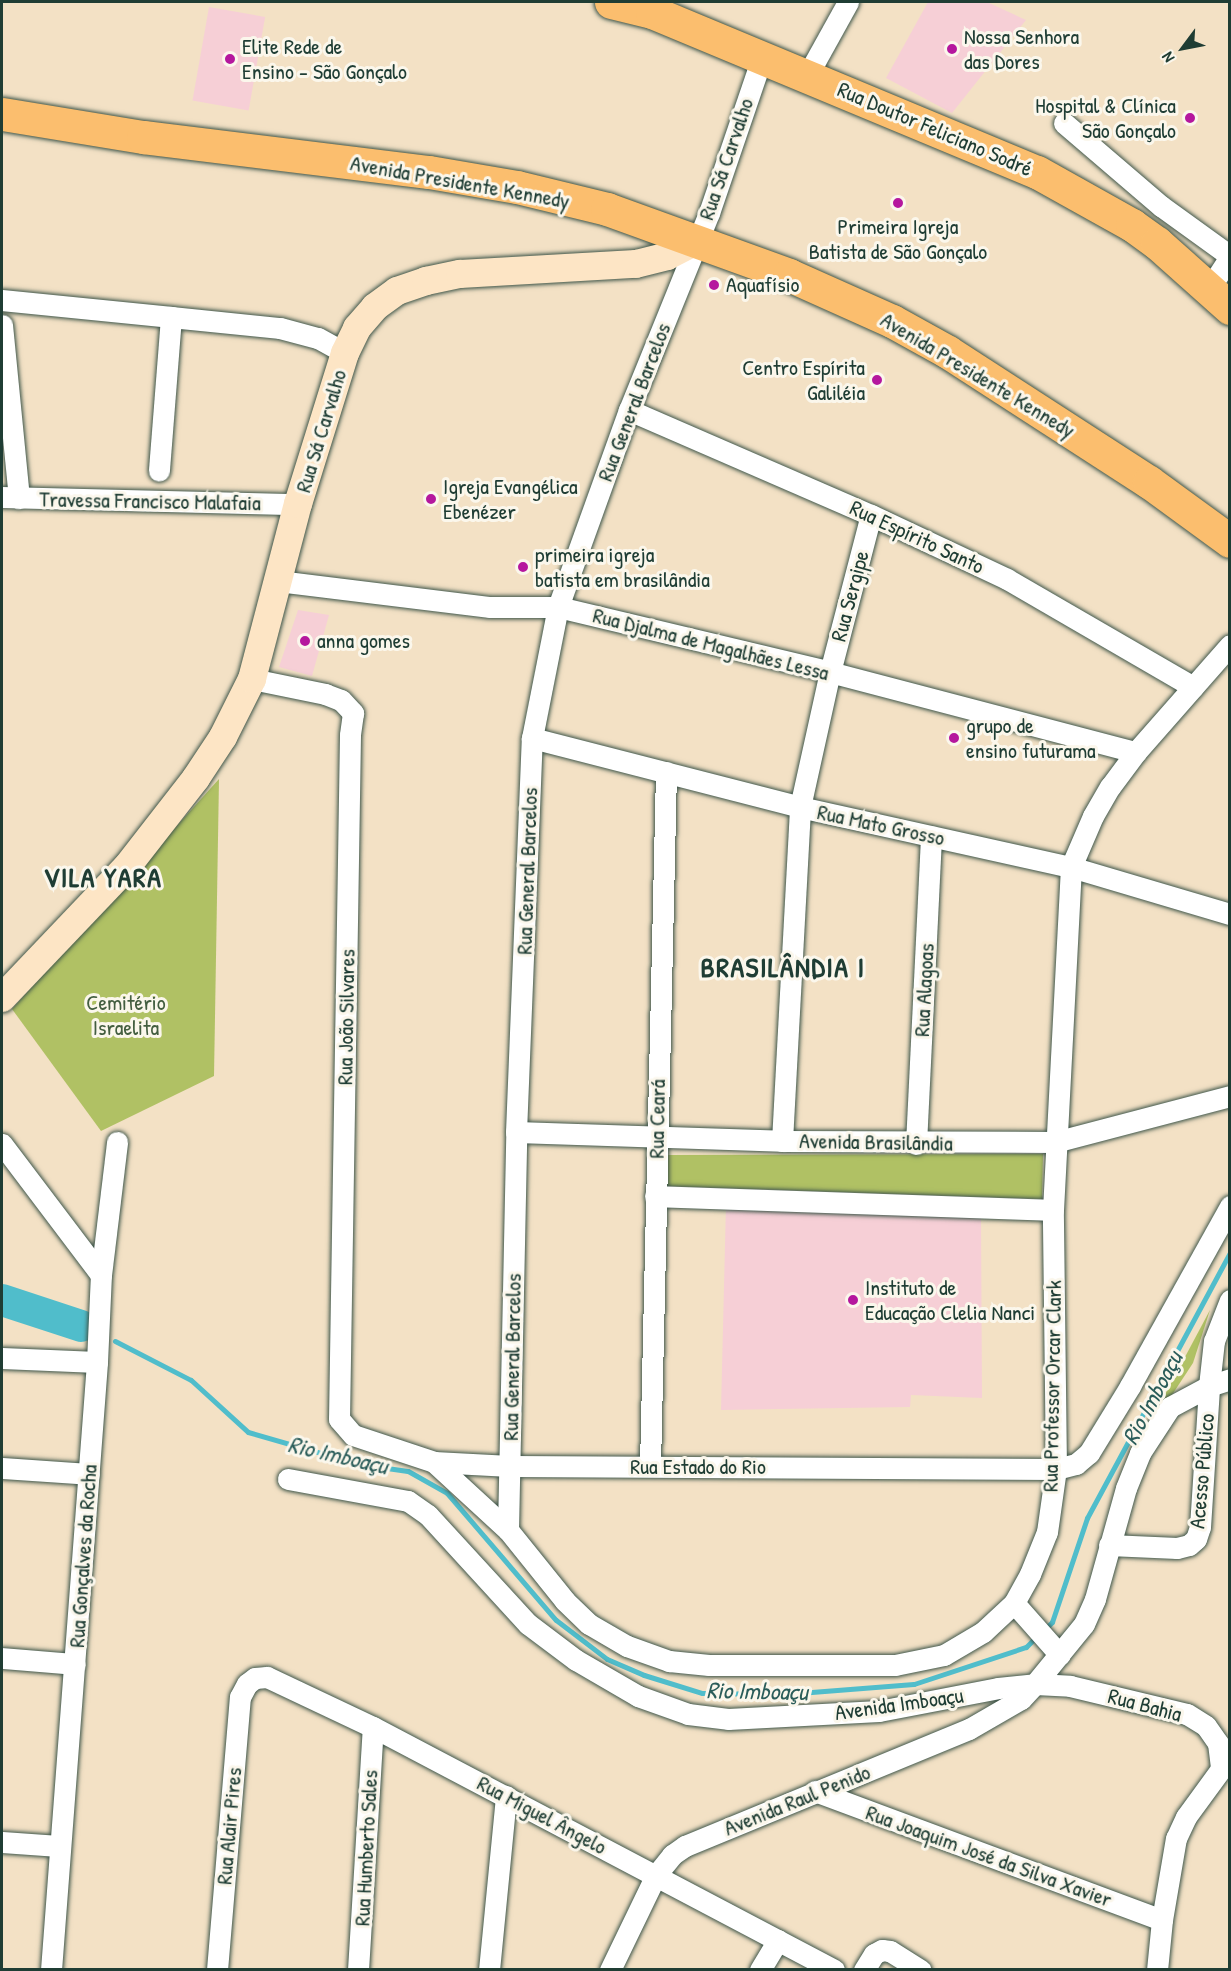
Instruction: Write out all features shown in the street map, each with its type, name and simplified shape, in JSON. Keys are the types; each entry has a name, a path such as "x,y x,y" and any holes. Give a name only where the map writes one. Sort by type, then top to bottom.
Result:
{"main road":[{"name":"Rua Doutor Feliciano Sodré","path":"611,2 652,12 1037,172 1132,225 1219,298"},
{"name":"Avenida Presidente Kennedy","path":"2,114 143,137 429,172 517,187 607,209 845,298 948,352 1149,482 1230,541"},
{"name":"Rua Sá Carvalho","path":"2,998 126,868 196,778 223,736 252,679 298,504 345,353 357,328 375,307 397,291 426,281 482,273 636,264 667,256 697,241"}],"street":[{"path":"807,76 848,2"},
{"name":"Rua Sá Carvalho","path":"697,241 709,213 762,57"},
{"path":"1064,123 1161,206 1230,256 1219,298"},
{"name":"Rua General Barcelos","path":"508,1530 516,1132 532,738 558,607 629,410 697,241"},
{"path":"2,300 280,328 318,338 345,353"},
{"path":"159,471 171,317"},
{"path":"2,325 10,497"},
{"name":"Rua Espírito Santo","path":"629,410 871,515 1007,579 1193,687"},
{"name":"Travessa Francisco Malafaia","path":"10,497 298,504"},
{"name":"Rua Sergipe","path":"782,1141 800,807 830,672 871,515"},
{"name":"Rua Djalma de Magalhães Lessa","path":"278,581 480,606 558,607 830,672 1136,752"},
{"name":"Rua Professor Orcar Clark","path":"434,1462 508,1530 565,1601 590,1624 627,1646 669,1661 709,1665 895,1665 944,1655 1020,1609 1030,1574 1047,1532 1056,1469 1054,1142 1071,867 1093,816 1110,787 1136,752 1230,645"},
{"name":"Rua João Silvares","path":"252,679 325,694 341,700 353,713 350,735 339,1419 346,1429"},
{"name":"Rua Mato Grosso","path":"532,738 800,807 1071,867 1230,914"},
{"name":"Rua Ceará","path":"650,1466 666,771"},
{"name":"Rua Alagoas","path":"916,1144 931,836"},
{"name":"Avenida Brasilândia","path":"516,1132 916,1144 1054,1142 1230,1096"},
{"name":"Rua Gonçalves da Rocha","path":"51,1970 58,1846 75,1664 89,1474 101,1275 117,1142"},
{"path":"2,1144 101,1275"},
{"path":"655,1196 1053,1210"},
{"path":"1056,1469 1076,1464 1089,1454 1131,1386 1230,1206"},
{"path":"1209,1386 1214,1341 1230,1300"},
{"path":"2,1358 97,1362"},
{"path":"1035,1684 1054,1648 1084,1624 1095,1599 1126,1488 1140,1453 1170,1407 1209,1386 1230,1379"},
{"name":"Acesso Público","path":"1109,1545 1177,1548 1188,1545 1196,1539 1200,1527 1209,1386"},
{"name":"Rua Estado do Rio","path":"346,1429 353,1435 434,1462 510,1466 1056,1469"},
{"path":"2,1468 89,1474"},
{"name":"Avenida Imboaçu","path":"288,1479 408,1501 428,1515 528,1623 576,1660 638,1696 688,1714 728,1719 879,1711 998,1688 1035,1684"},
{"path":"1020,1609 1054,1648"},
{"path":"2,1658 75,1664"},
{"name":"Rua Miguel Ângelo","path":"247,1684 255,1677 267,1677 373,1727 834,1970"},
{"name":"Rua Alair Pires","path":"217,1970 240,1697 247,1684"},
{"name":"Rua Bahia","path":"1035,1684 1070,1686 1188,1714 1206,1726 1218,1743 1225,1768 1186,1817 1176,1838 1162,1920 1157,1970"},
{"name":"Avenida Raul Penido","path":"610,1970 656,1875 672,1855 685,1846 969,1729 1021,1699 1035,1684"},
{"name":"Rua Humberto Sales","path":"358,1970 373,1727"},
{"name":"Rua Joaquim José da Silva Xavier","path":"815,1791 1162,1920"},
{"path":"489,1970 506,1796"},
{"path":"2,1842 58,1846"},
{"path":"760,1970 778,1940"},
{"path":"864,1970 874,1954 882,1950 890,1951 921,1970"}],"shaded area":[{"name":"Nossa Senhora das Dores","path":"928,2 987,2 1026,20 952,113 886,78"},
{"name":"Elite Rede de Ensino - São Gonçalo","path":"209,7 265,17 249,110 193,101"},
{"name":"anna gomes","path":"298,610 329,615 312,676 279,667"},
{"name":"Instituto de Educação Clelia Nanci","path":"726,1204 981,1215 982,1398 911,1395 910,1407 721,1410"}],"green space":[{"name":"Cemitério Israelita","path":"219,779 214,1076 101,1131 12,1009"},
{"path":"1043,1154 1042,1199 664,1186 666,1155"},
{"path":"1210,1310 1193,1363 1166,1404 1161,1402"}],"waterway":[{"name":"Rio Imboaçu","path":"1045,1629 1052,1622 1087,1518 1230,1252"},
{"name":"Rio Imboaçu","path":"2,1300 81,1326"},
{"name":"Rio Imboaçu","path":"115,1341 191,1380 248,1432 359,1464 408,1471 447,1493 556,1620 607,1659 644,1675 702,1693 786,1694 914,1684 1026,1647 1038,1635"}],"place":[{"name":"Nossa Senhora das Dores","path":"952,49"},
{"name":"Elite Rede de Ensino - São Gonçalo","path":"230,59"},
{"name":"Hospital & Clínica São Gonçalo","path":"1190,118"},
{"name":"Primeira Igreja Batista de São Gonçalo","path":"898,203"},
{"name":"Aquafísio","path":"714,285"},
{"name":"Centro Espírita Galiléia","path":"877,380"},
{"name":"Igreja Evangélica Ebenézer","path":"431,499"},
{"name":"primeira igreja batista em brasilândia","path":"523,567"},
{"name":"anna gomes","path":"305,641"},
{"name":"grupo de ensino futurama","path":"954,738"},
{"name":"Instituto de Educação Clelia Nanci","path":"853,1300"}],"district":[{"name":"VILA YARA","path":"103,877"},
{"name":"BRASILÂNDIA I","path":"783,967"}]}
